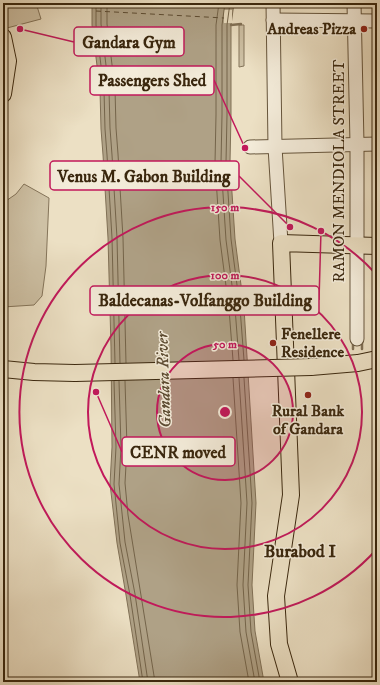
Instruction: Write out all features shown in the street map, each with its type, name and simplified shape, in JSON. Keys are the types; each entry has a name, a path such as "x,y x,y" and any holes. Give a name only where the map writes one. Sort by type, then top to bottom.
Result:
{"main road":[{"path":"3,37 8,62 3,94"},
{"path":"290,682 279,644 276,596 292,495 281,243 356,244 377,246"},
{"path":"3,369 34,372 75,373 311,367 377,360"}],"street":[{"path":"273,3 275,147 281,243"},
{"name":"RAMON MENDIOLA STREET","path":"354,3 357,144 357,339"},
{"path":"273,20 377,21"},
{"path":"250,146 275,147 377,144"}],"shaded area":[{"path":"23,3 36,3 41,19 7,28 3,17 3,8"},
{"path":"239,25 244,25 244,66 239,67"},
{"path":"24,184 49,198 46,266 42,296 34,305 3,307 3,203 16,194"}],"water":[{"name":"Gandara River","path":"92,3 234,3 231,25 230,162 235,239 244,308 256,503 252,585 255,631 264,682 140,682 117,543 110,484 112,447 108,238 100,90 92,25"}],"pier":[{"path":"224,10 232,10 232,23 224,23"}],"waterway":[{"path":"231,25 241,24"},
{"path":"353,341 353,349"},
{"path":"362,341 362,349"}],"ferry route":[{"path":"96,11 224,18"}],"place":[{"name":"Gandara Gym","path":"20,29"},
{"name":"Andreas Pizza","path":"364,29"},
{"name":"Passengers Shed","path":"245,148"},
{"name":"Venus M. Gabon Building","path":"290,227"},
{"name":"Baldecanas-Volfanggo Building","path":"321,231"},
{"name":"Fenellere Residence","path":"273,343"},
{"name":"CENR moved","path":"96,392"},
{"name":"Rural Bank of Gandara","path":"308,395"}],"district":[{"name":"Burabod I","path":"300,552"}]}
